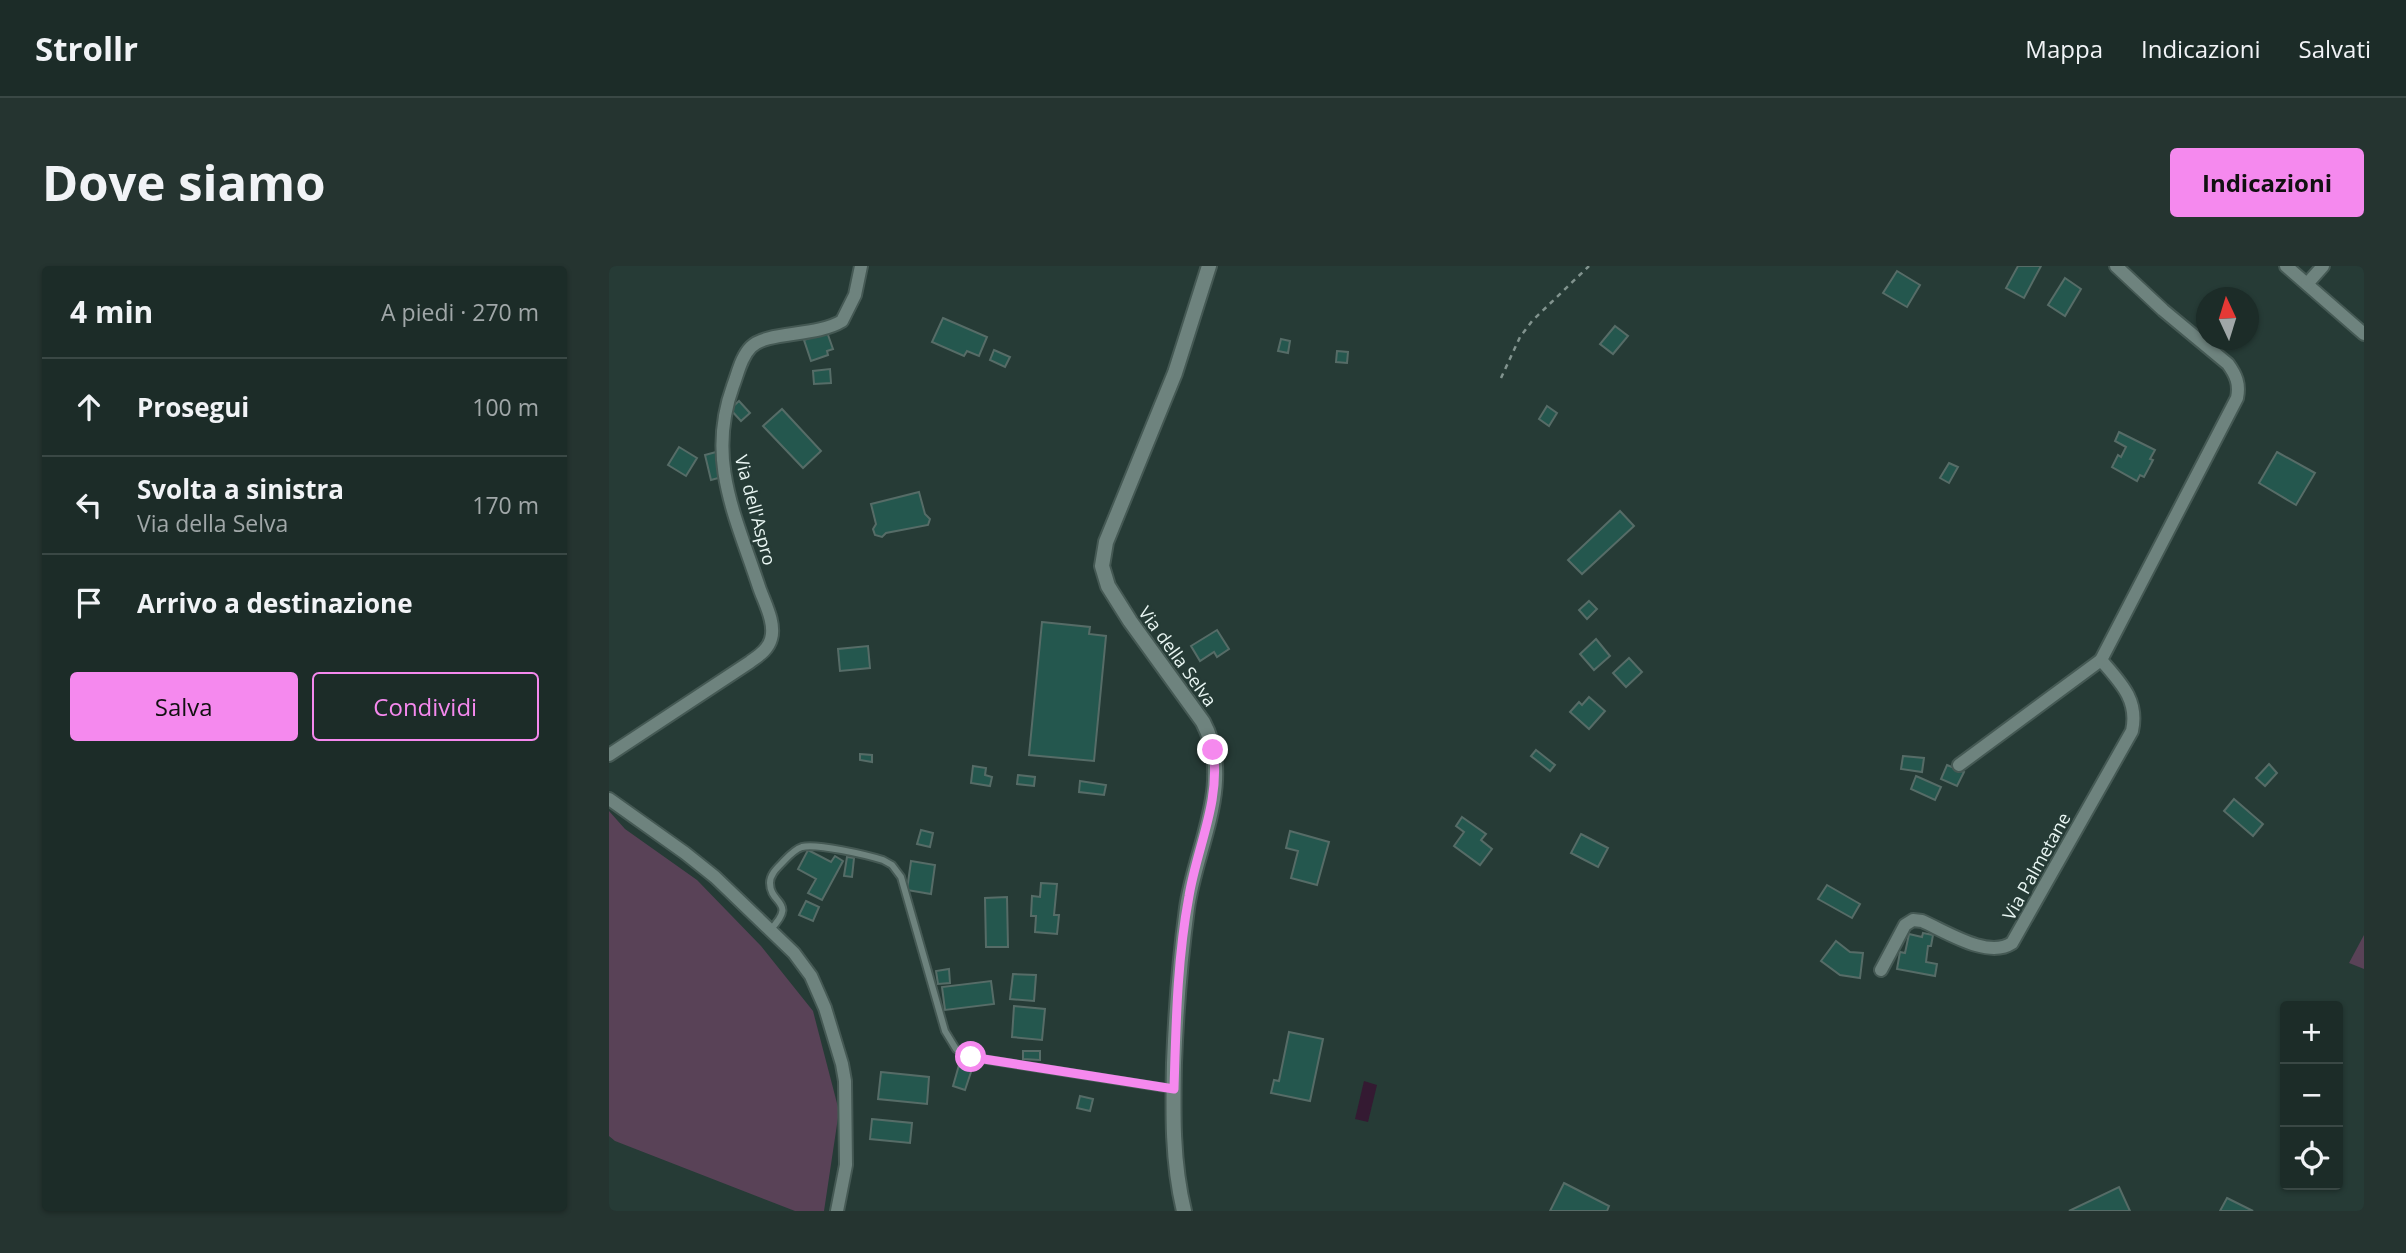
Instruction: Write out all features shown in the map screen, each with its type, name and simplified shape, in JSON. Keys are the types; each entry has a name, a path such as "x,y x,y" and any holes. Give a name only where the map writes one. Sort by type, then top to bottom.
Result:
{"street":[{"name":"Via dell'Aspro","path":"609,755 750,662 765,650 771,641 770,620 736,518 725,474 721,441 725,411 742,361 749,349 765,339 814,332 842,321 852,303 861,266"},
{"name":"Via della Selva","path":"1184,1211 1176,1163 1174,1089 1177,1000 1185,918 1210,815 1215,778 1214,758 1203,722 1121,609 1105,582 1102,566 1106,542 1175,373 1209,266"},
{"path":"1959,765 2101,660 2236,400 2239,387 2233,370 2225,360 2163,310 2116,266"},
{"path":"2286,266 2364,334"},
{"path":"2307,284 2323,266"},
{"name":"Via Palmetane","path":"1881,970 1903,927 1910,920 1922,921 1989,949 2001,949 2015,940 2133,727 2133,705 2130,697 2101,660"},
{"path":"609,799 695,860 770,929 811,976 825,1008 842,1064 845,1090 844,1178 837,1211"}],"lane":[{"path":"770,929 778,922 782,911 781,902 771,887 771,878 775,870 797,849 813,846 883,860 892,865 901,877 946,1031 956,1049 976,1058 1174,1089"}],"path":[{"path":"1501,378 1520,337 1532,321 1589,266"}],"shaded area":[{"path":"609,811 625,829 697,880 761,946 813,1011 839,1111 824,1211 795,1211 615,1141 609,1136"},
{"path":"2364,935 2364,969 2349,963"},
{"path":"1364,1081 1377,1085 1368,1122 1355,1119"}],"building":[{"path":"2018,266 2041,266 2024,298 2006,288"},
{"path":"1897,271 1920,285 1907,307 1883,293"},
{"path":"2065,278 2081,289 2065,316 2048,305"},
{"path":"943,318 987,337 979,356 967,351 964,356 932,342"},
{"path":"1615,326 1628,336 1613,354 1600,344"},
{"path":"827,332 833,349 827,351 828,355 811,361 804,340"},
{"path":"1281,339 1290,341 1288,353 1278,351"},
{"path":"994,350 1010,357 1005,367 990,360"},
{"path":"1337,351 1348,352 1347,363 1336,362"},
{"path":"830,369 831,383 814,384 813,371"},
{"path":"739,401 750,413 741,421 730,409"},
{"path":"1547,406 1557,413 1549,426 1539,419"},
{"path":"782,409 821,451 803,468 763,426"},
{"path":"2119,432 2155,450 2144,477 2140,475 2137,481 2112,467 2126,447 2115,441"},
{"path":"679,447 697,458 686,476 668,465"},
{"path":"716,452 722,477 711,480 705,455"},
{"path":"2277,452 2315,473 2296,505 2259,483"},
{"path":"1949,463 1958,467 1949,483 1940,478"},
{"path":"919,492 925,514 930,519 928,525 886,533 882,537 875,535 873,529 876,524 871,504"},
{"path":"1620,511 1634,526 1582,574 1568,560"},
{"path":"1589,601 1597,609 1587,619 1579,610"},
{"path":"1042,622 1090,627 1089,634 1106,636 1094,761 1029,755"},
{"path":"1217,630 1229,649 1217,657 1214,652 1200,661 1191,646"},
{"path":"1596,639 1610,656 1594,670 1580,654"},
{"path":"868,646 870,668 840,671 838,649"},
{"path":"1629,658 1642,672 1626,687 1613,673"},
{"path":"1589,697 1605,711 1589,729 1570,712 1579,702 1582,705"},
{"path":"1536,750 1555,765 1550,771 1531,756"},
{"path":"860,754 872,755 872,762 860,760"},
{"path":"1903,756 1924,758 1922,772 1901,769"},
{"path":"2269,764 2277,773 2265,786 2256,778"},
{"path":"1947,765 1964,772 1957,786 1941,779"},
{"path":"973,766 986,768 985,775 992,777 990,786 971,783"},
{"path":"1018,775 1035,777 1034,786 1017,784"},
{"path":"1916,776 1941,787 1935,800 1911,789"},
{"path":"1080,781 1106,785 1104,795 1079,792"},
{"path":"2234,799 2263,824 2253,836 2224,811"},
{"path":"1462,817 1486,834 1481,840 1492,849 1480,865 1454,846 1464,832 1456,826"},
{"path":"921,830 933,833 930,847 917,844"},
{"path":"1290,831 1329,842 1317,885 1291,878 1298,851 1286,848"},
{"path":"1581,834 1608,848 1598,867 1571,853"},
{"path":"808,850 831,862 835,856 843,861 822,900 808,893 816,879 798,869"},
{"path":"847,857 854,858 852,877 844,876"},
{"path":"911,861 935,865 931,894 907,890"},
{"path":"1041,883 1057,884 1054,915 1059,915 1057,934 1035,932 1036,916 1031,916 1032,896 1040,897"},
{"path":"1827,885 1860,904 1852,918 1818,899"},
{"path":"1007,897 1008,947 986,947 985,898"},
{"path":"806,901 819,907 813,921 799,915"},
{"path":"1923,933 1933,935 1926,962 1937,964 1935,976 1897,969 1900,952 1905,953 1909,934 1922,937"},
{"path":"1836,941 1850,952 1863,953 1860,978 1840,975 1821,961"},
{"path":"949,969 950,983 938,984 936,971"},
{"path":"1013,974 1036,975 1034,1001 1010,999"},
{"path":"991,981 994,1004 945,1010 942,987"},
{"path":"1014,1006 1045,1009 1042,1040 1012,1037"},
{"path":"1289,1032 1323,1039 1310,1101 1271,1093 1274,1080 1279,1081"},
{"path":"1023,1051 1040,1051 1040,1060 1023,1059"},
{"path":"959,1065 972,1069 965,1090 953,1086"},
{"path":"881,1072 929,1077 927,1104 878,1099"},
{"path":"1080,1096 1093,1099 1090,1111 1077,1108"},
{"path":"872,1119 912,1123 910,1143 870,1139"},
{"path":"1564,1183 1609,1206 1607,1211 1550,1211"},
{"path":"2119,1187 2130,1211 2069,1211"},
{"path":"2227,1198 2253,1211 2220,1211"}],"route":[{"path":"971,1057 1174,1089 1182,950 1191,886 1210,815 1215,770 1213,750"}]}
